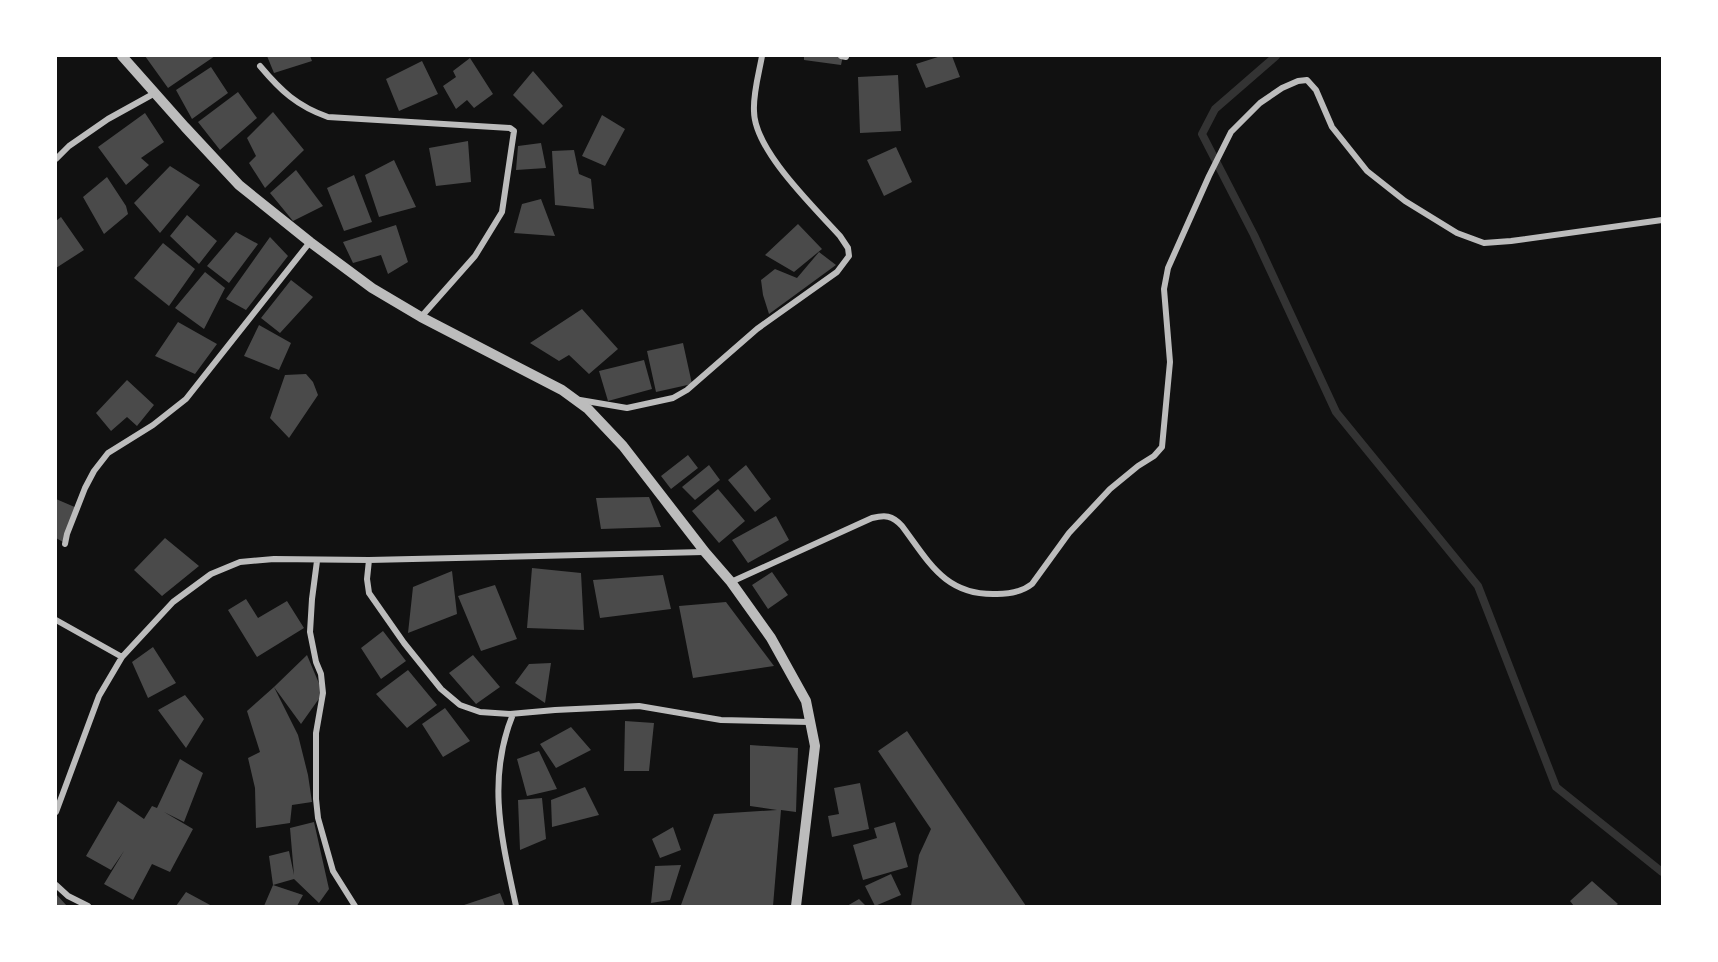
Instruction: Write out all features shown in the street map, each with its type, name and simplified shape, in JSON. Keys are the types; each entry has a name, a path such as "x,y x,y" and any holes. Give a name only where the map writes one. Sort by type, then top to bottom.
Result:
{"street":[{"path":"122,56 239,185 310,242 372,288 421,317 562,390 588,409 623,446 731,582 771,638 794,678 806,702 811,722 815,746 796,906"},
{"path":"574,398 627,408 673,398 687,390 757,329 837,272 849,256 848,248 840,236 777,164 760,136 753,113 762,56"},
{"path":"260,66 285,94 310,110 328,117 510,128 514,131 504,202 499,217 475,256 421,317"},
{"path":"731,582 872,518 888,516 902,525 937,573 955,586 989,595 1018,592 1032,584 1069,533 1110,489 1162,447 1170,362 1164,289 1168,268 1231,132 1260,103 1282,88 1298,81 1307,80 1316,90 1332,127 1367,171 1405,201 1457,233 1484,243 1662,220"},
{"path":"56,159 69,146 108,119 155,93"},
{"path":"65,544 85,488 94,471 108,453 153,425 186,399 310,242"},
{"path":"56,812 99,696 122,657 173,602 211,574 240,562 274,559 317,561 705,552"},
{"path":"369,560 367,579 369,593 404,643 441,689 460,705 480,712 513,714 639,706 721,720 811,722"},
{"path":"317,561 310,632 321,674 323,693 316,733 318,818 333,871 355,906"},
{"path":"56,620 122,657"},
{"path":"513,714 502,744 498,790 500,830 516,906"},
{"path":"56,885 68,896 88,906"}],"building":[{"path":"145,56 215,56 168,88"},
{"path":"267,56 310,56 312,61 274,73"},
{"path":"804,56 843,56 841,65 804,60"},
{"path":"941,56 952,56 960,77 926,88 916,64"},
{"path":"470,58 493,94 474,108 467,100 456,109 443,86 456,77 453,71"},
{"path":"422,61 438,94 399,111 386,79"},
{"path":"211,67 228,93 192,119 176,90"},
{"path":"533,71 563,106 543,125 513,95"},
{"path":"898,75 901,131 860,133 858,77"},
{"path":"238,92 257,118 220,150 198,122"},
{"path":"273,112 304,150 265,188 249,163 256,156 247,138"},
{"path":"145,113 164,142 141,158 149,165 126,185 98,147"},
{"path":"602,115 625,129 605,166 582,156"},
{"path":"468,141 471,182 436,186 429,148"},
{"path":"541,143 546,168 516,170 518,146"},
{"path":"896,147 912,182 884,196 867,160"},
{"path":"574,150 579,174 591,179 594,209 555,205 552,151"},
{"path":"394,160 416,207 379,217 365,175"},
{"path":"170,166 200,185 160,233 134,203"},
{"path":"296,170 323,206 293,221 270,193"},
{"path":"354,175 372,222 344,231 327,188"},
{"path":"107,177 126,206 128,214 104,234 83,197"},
{"path":"541,199 555,236 514,233 522,204"},
{"path":"187,215 217,241 199,264 170,236"},
{"path":"61,217 84,250 56,268 56,221"},
{"path":"798,224 822,249 794,272 765,255"},
{"path":"396,225 408,262 388,274 381,255 353,263 343,242"},
{"path":"236,232 258,244 229,283 207,266"},
{"path":"270,237 288,256 246,310 226,299"},
{"path":"163,243 195,269 169,306 134,278"},
{"path":"819,252 836,265 769,314 761,280 775,269 797,278"},
{"path":"205,272 225,288 204,329 175,308"},
{"path":"291,280 313,297 280,333 261,318"},
{"path":"582,309 618,349 589,374 569,355 559,361 530,343"},
{"path":"178,322 217,344 195,374 155,356"},
{"path":"259,325 291,343 279,370 244,356"},
{"path":"683,343 692,384 656,392 647,351"},
{"path":"644,360 652,389 608,401 599,371"},
{"path":"306,374 313,382 318,395 289,438 270,418 285,375"},
{"path":"127,380 154,405 137,426 127,417 111,431 96,413"},
{"path":"688,455 698,468 671,489 661,476"},
{"path":"709,465 720,480 695,500 682,487"},
{"path":"746,465 771,499 755,512 728,480"},
{"path":"718,489 745,521 719,543 692,511"},
{"path":"649,497 661,527 601,529 596,498"},
{"path":"56,499 77,508 63,542 56,538"},
{"path":"776,516 789,540 748,563 732,540"},
{"path":"165,538 199,566 162,596 134,570"},
{"path":"532,568 581,573 584,630 527,628"},
{"path":"452,571 457,614 408,633 413,587"},
{"path":"772,572 788,595 768,609 752,585"},
{"path":"663,575 671,609 600,618 593,580"},
{"path":"495,585 517,639 481,651 458,596"},
{"path":"246,599 258,618 287,601 304,628 257,657 228,610"},
{"path":"726,602 774,666 693,678 679,606"},
{"path":"383,631 406,661 381,679 361,648"},
{"path":"153,647 176,683 148,698 132,662"},
{"path":"307,655 323,693 301,724 274,687"},
{"path":"473,655 500,687 476,704 449,673"},
{"path":"551,663 545,703 515,683 529,664"},
{"path":"408,670 437,705 407,728 376,694"},
{"path":"274,687 298,735 312,802 292,805 290,823 256,828 255,788 248,758 260,752 247,711"},
{"path":"185,695 204,719 186,748 158,710"},
{"path":"445,708 470,741 443,757 422,724"},
{"path":"625,721 654,723 649,771 624,771"},
{"path":"571,727 591,750 556,768 540,744"},
{"path":"907,731 1026,906 911,906 919,855 931,829 878,751"},
{"path":"750,745 798,748 796,812 781,810 773,906 681,905 714,814 777,810 750,806"},
{"path":"539,751 557,789 527,796 517,759"},
{"path":"180,759 203,773 184,822 164,812 193,829 170,872 152,864 133,900 104,884 124,851 111,870 86,856 118,801 144,819 152,806 157,808"},
{"path":"860,783 869,829 832,837 828,816 839,814 834,788"},
{"path":"585,787 599,815 552,827 551,800"},
{"path":"542,798 546,839 520,850 518,800"},
{"path":"314,822 329,889 319,903 294,879 273,885 269,856 289,851 294,875 290,828"},
{"path":"895,822 908,867 863,880 853,845 877,838 874,828"},
{"path":"673,827 681,850 660,858 652,839"},
{"path":"681,865 670,900 651,903 655,866"},
{"path":"891,874 901,895 875,906 865,886"},
{"path":"1592,881 1618,904 1615,906 1574,906 1570,901"},
{"path":"273,885 303,895 297,906 264,906"},
{"path":"186,892 212,906 176,906"},
{"path":"500,893 505,906 461,906"},
{"path":"56,894 67,906 56,906"},
{"path":"859,899 866,906 847,906"}],"waterway":[{"path":"1276,56 1215,109 1202,134 1254,235 1336,412 1478,586 1556,787 1662,872"}]}
